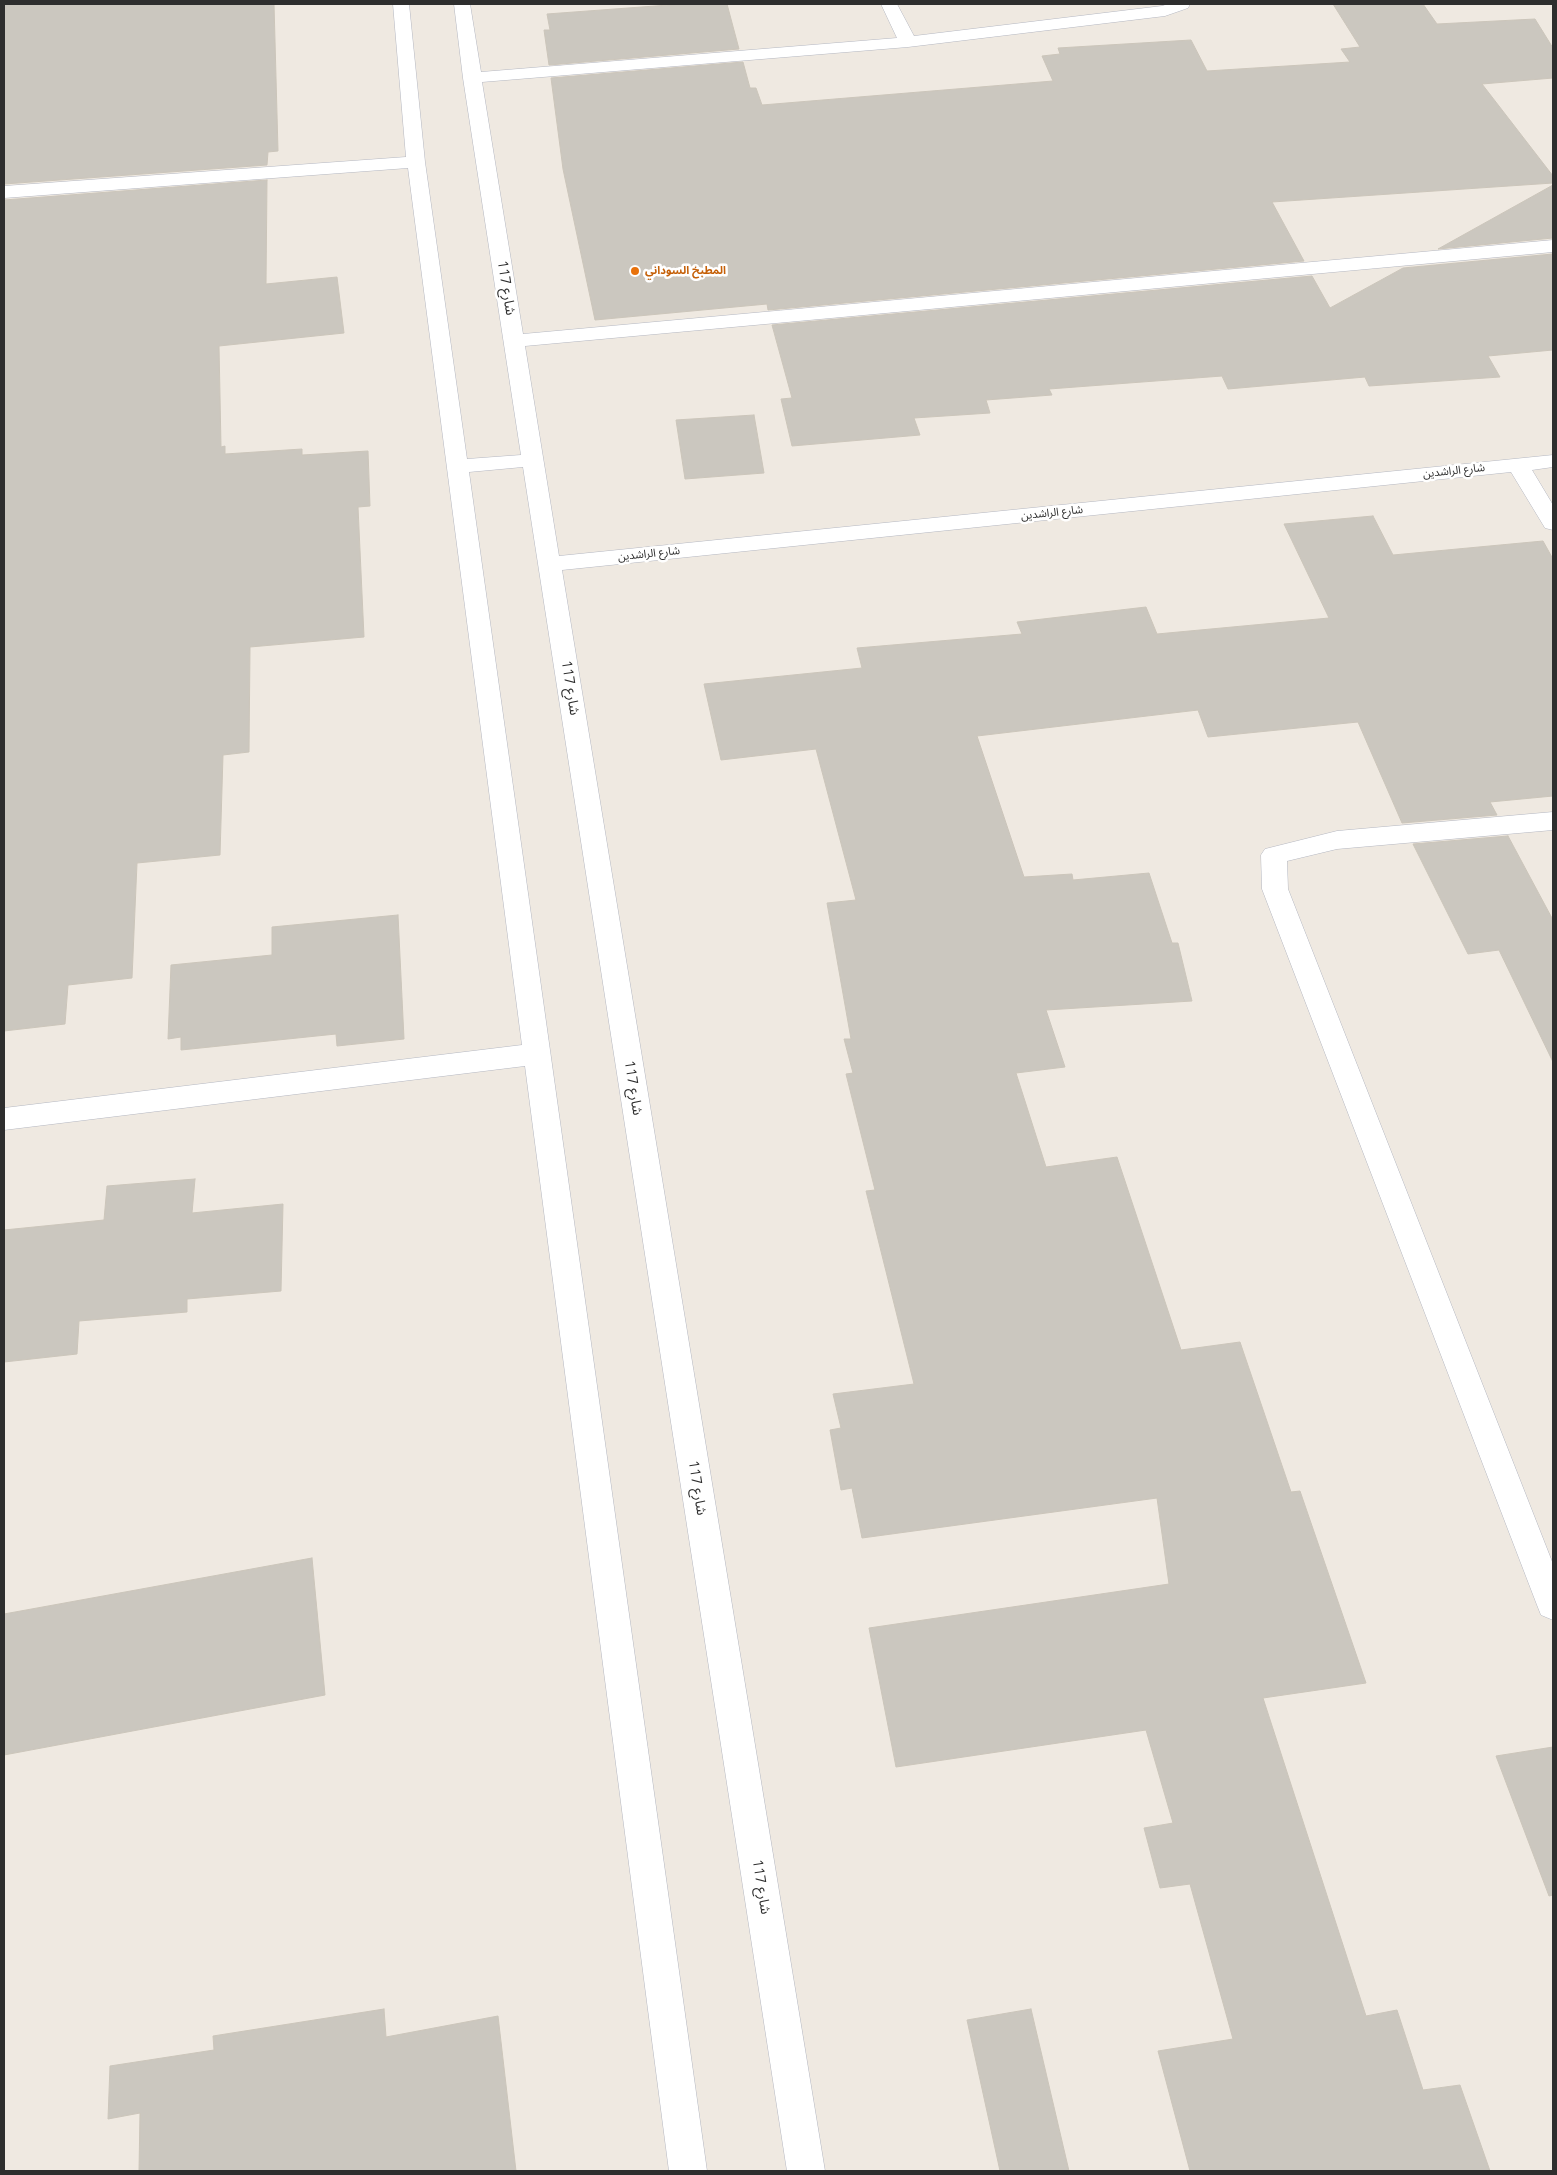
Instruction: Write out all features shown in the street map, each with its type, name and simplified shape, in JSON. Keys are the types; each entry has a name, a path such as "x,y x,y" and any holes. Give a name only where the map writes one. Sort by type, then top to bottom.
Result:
{"street":[{"path":"401,4 416,162 688,2171"},
{"name":"شارع 117","path":"462,4 472,78 806,2171"},
{"path":"889,4 908,42"},
{"path":"472,78 908,42 1164,11 1182,4"},
{"path":"4,192 416,162"},
{"path":"514,341 1553,246"},
{"path":"457,466 533,460"},
{"name":"شارع الراشدين","path":"550,564 1553,461"},
{"path":"1518,465 1553,523"},
{"path":"1553,821 1337,840 1274,855 1276,889 1553,1605"},
{"path":"4,1119 536,1054"}],"building":[{"path":"4,4 274,4 278,151 268,152 267,165 4,184"},
{"path":"682,4 727,4 739,49 549,65 544,30 550,30 547,14"},
{"path":"1333,4 1423,4 1437,24 1535,19 1553,48 1553,78 1482,84 1553,176 1553,183 1272,202 1304,261 768,310 767,304 595,320 563,169 551,78 743,62 750,88 756,88 762,105 1053,81 1042,56 1060,54 1058,48 1191,40 1207,71 1350,62 1341,49 1360,47"},
{"path":"267,180 266,284 337,277 344,333 219,346 221,447 225,446 225,454 302,449 302,455 368,451 370,506 358,507 364,637 250,647 249,752 223,755 220,855 137,863 132,978 68,985 65,1024 4,1031 4,200"},
{"path":"1553,185 1553,238 1438,249"},
{"path":"1553,254 1553,350 1488,356 1500,377 1369,386 1365,377 1228,389 1222,376 1049,389 1052,395 986,400 990,413 914,418 920,435 792,446 781,399 792,398 772,325 1312,276 1330,308 1403,268"},
{"path":"754,415 764,473 685,479 676,420"},
{"path":"1373,516 1393,555 1543,541 1553,559 1553,796 1490,802 1497,815 1402,823 1358,722 1208,737 1198,710 977,736 1024,877 1072,874 1073,880 1149,873 1172,943 1178,943 1192,1001 1046,1010 1065,1067 1016,1073 1046,1167 1117,1157 1181,1350 1240,1342 1291,1492 1300,1491 1366,1683 1263,1698 1366,2016 1397,2010 1423,2090 1460,2085 1490,2171 1190,2171 1158,2051 1233,2039 1190,1884 1160,1888 1144,1828 1173,1823 1146,1730 896,1767 869,1628 1169,1584 1157,1498 862,1538 852,1488 841,1490 830,1430 841,1428 833,1394 914,1384 866,1191 875,1190 846,1074 853,1073 844,1039 851,1039 827,903 856,900 816,749 721,760 704,684 862,668 857,648 1022,634 1017,622 1146,607 1157,634 1329,618 1284,524"},
{"path":"1508,836 1553,920 1553,1062 1499,950 1468,954 1413,844"},
{"path":"398,915 404,1039 337,1046 336,1034 181,1050 181,1037 168,1039 171,965 272,955 272,927"},
{"path":"195,1179 192,1213 283,1204 281,1291 187,1299 187,1312 79,1321 77,1354 4,1362 4,1230 104,1220 107,1186"},
{"path":"312,1558 325,1695 4,1755 4,1614"},
{"path":"1553,1747 1553,1895 1549,1896 1496,1756"},
{"path":"384,2009 386,2037 498,2016 516,2171 139,2171 140,2113 108,2119 110,2066 214,2050 213,2036"},
{"path":"1031,2009 1069,2171 1000,2171 967,2020"}],"place":[{"name":"المطبخ السوداني","path":"635,271"}]}
